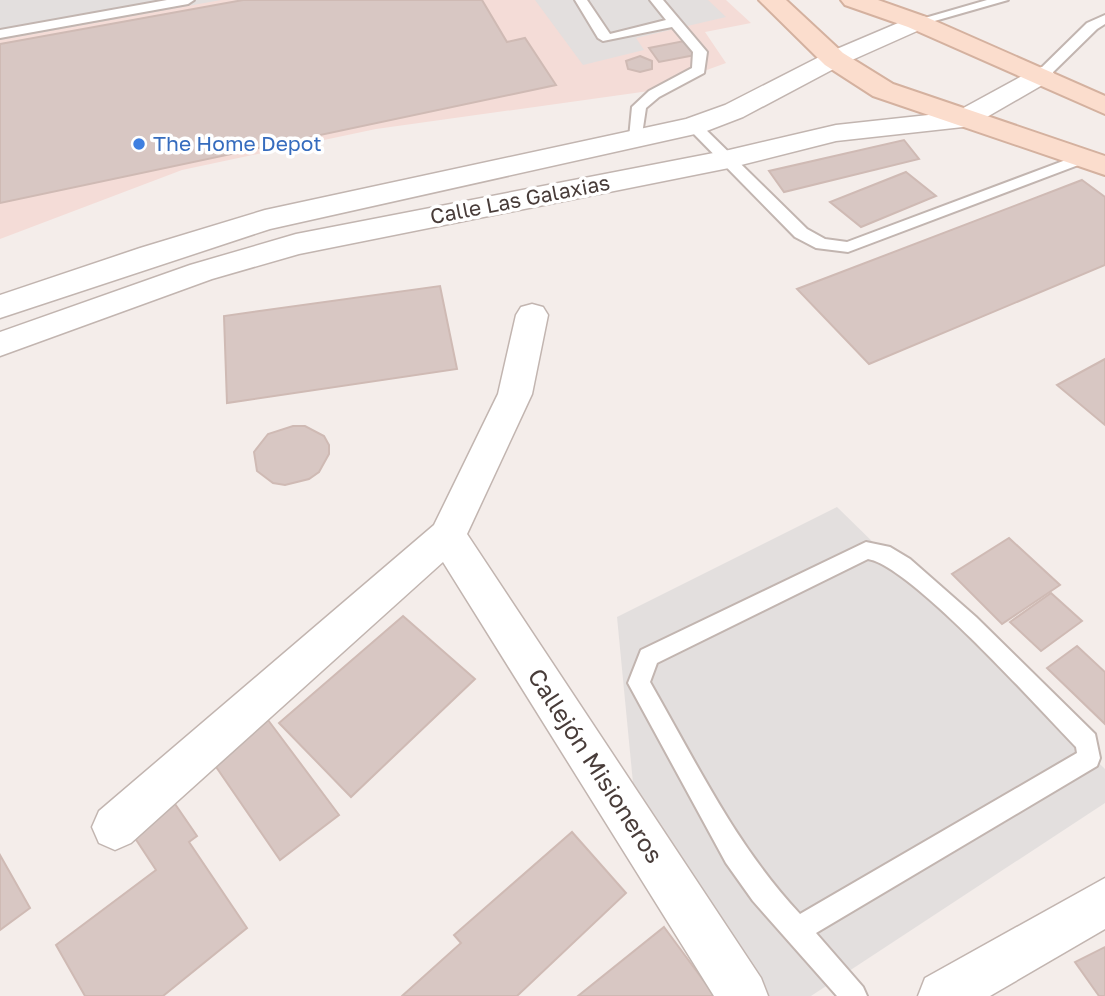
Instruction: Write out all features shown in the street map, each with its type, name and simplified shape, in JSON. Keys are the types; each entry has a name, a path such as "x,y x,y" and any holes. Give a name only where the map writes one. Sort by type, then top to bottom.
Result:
{"main road":[{"path":"854,0 917,22 1098,99"},
{"path":"771,3 834,59 883,90 1095,162"}],"street":[{"name":"Calle Las Galaxias","path":"12,303 151,255 265,220 694,126 734,111 834,59 917,22"},
{"name":"Calle Las Galaxias","path":"0,344 201,272 296,244 729,159 836,133 963,118 1042,75"},
{"path":"12,303 38,330"},
{"path":"115,827 447,536 515,394 532,315"},
{"name":"Callejón Misioneros","path":"447,536 743,996"},
{"path":"943,996 1105,902"}],"lane":[{"path":"0,34 188,0"},
{"path":"581,0 603,35 608,38 675,22"},
{"path":"636,138 639,107 654,94 699,69 700,52 656,0"},
{"path":"917,22 1002,0"},
{"path":"1042,75 1092,26 1105,19"},
{"path":"694,126 801,233 821,244 848,247 1095,162"},
{"path":"797,930 1089,758 1087,742 970,624 903,565 883,553 866,550 649,657 639,683 735,854 762,892 854,996"}],"shaded area":[{"name":"The Home Depot","path":"0,0 726,0 751,23 705,32 726,63 649,91 376,129 182,170 0,239"},
{"path":"0,0 221,0 0,40"},
{"path":"535,0 708,0 726,17 636,38 644,50 583,65"},
{"path":"837,507 1105,769 1105,803 811,996 767,996 633,783 617,617"}],"building":[{"name":"The Home Depot","path":"243,0 482,0 507,42 525,38 556,85 0,203 0,44"},
{"path":"684,41 695,55 659,62 649,48"},
{"path":"640,56 652,61 652,69 640,72 628,69 626,61"},
{"path":"904,140 919,159 784,192 769,171"},
{"path":"906,172 936,196 861,227 830,202"},
{"path":"1082,180 1105,197 1105,265 869,364 797,289"},
{"path":"440,286 457,369 227,403 224,316"},
{"path":"1105,359 1105,425 1057,385"},
{"path":"293,426 305,426 324,436 329,445 329,454 319,472 309,479 285,485 273,483 257,471 254,452 268,434"},
{"path":"1009,538 1060,585 1002,624 952,574"},
{"path":"1051,593 1082,621 1041,651 1010,622"},
{"path":"403,616 475,679 351,797 279,723"},
{"path":"1077,646 1105,672 1105,724 1047,668"},
{"path":"268,720 339,815 280,860 212,761"},
{"path":"173,801 197,836 189,842 247,928 163,996 85,996 56,945 156,870 131,832"},
{"path":"572,832 626,893 517,996 402,996 461,943 454,935"},
{"path":"0,855 30,908 0,930"},
{"path":"664,927 715,996 578,996"},
{"path":"1105,947 1105,996 1099,996 1075,962"}],"place":[{"name":"The Home Depot","path":"139,144"}]}
